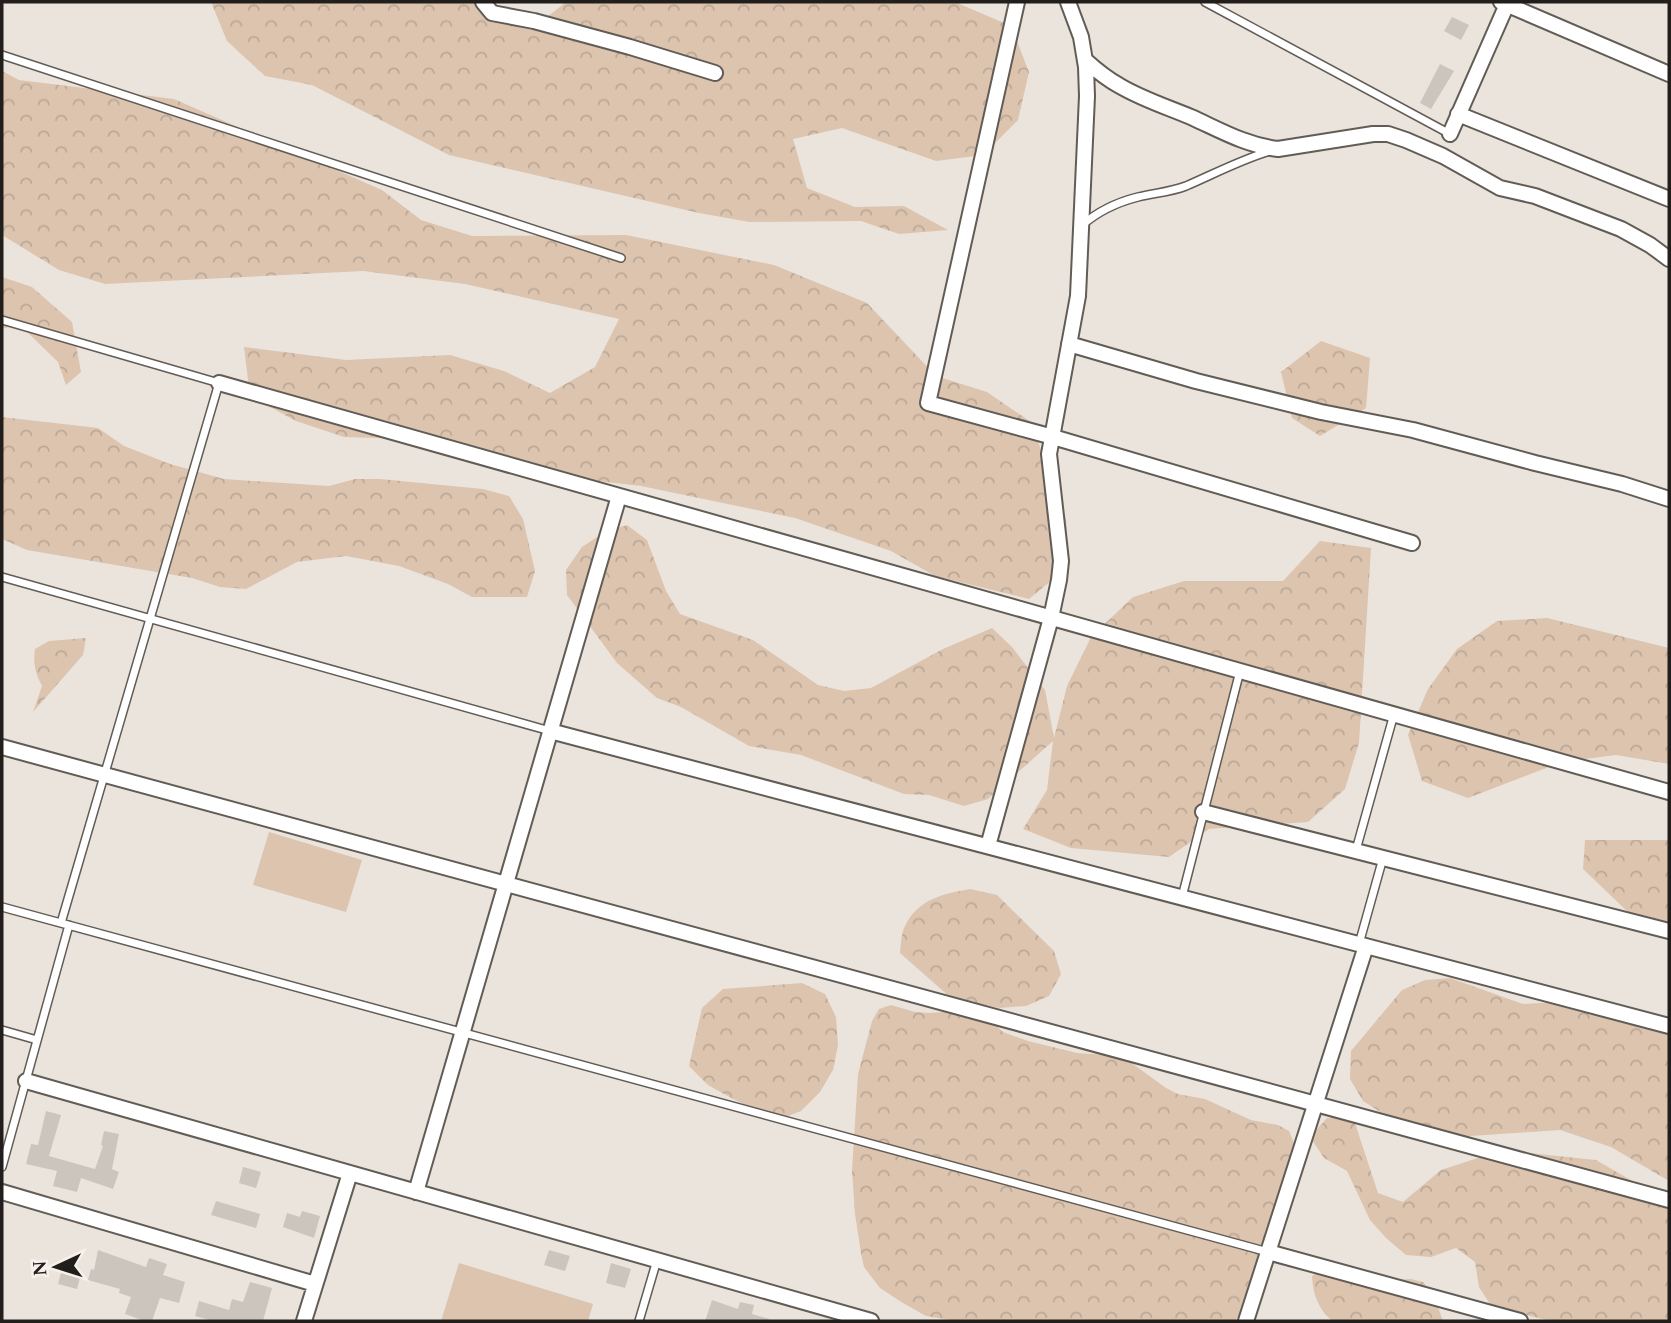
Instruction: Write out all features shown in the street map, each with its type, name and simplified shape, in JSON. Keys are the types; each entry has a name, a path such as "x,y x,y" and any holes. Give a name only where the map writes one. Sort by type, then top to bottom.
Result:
{"street":[{"path":"483,2 492,13 534,21 715,73"},
{"path":"1017,2 928,403 1412,542"},
{"path":"988,846 1052,618 1061,561 1049,454 1078,296 1087,96 1082,37 1068,2"},
{"path":"1450,134 1505,3 1669,74"},
{"path":"1085,60 1123,88 1240,141 1275,149 1373,134 1388,134 1406,139 1500,188 1535,196 1621,229 1669,259"},
{"path":"1458,114 1669,199"},
{"path":"1069,344 1196,380 1321,412 1413,430 1622,484 1669,499"},
{"path":"219,383 1669,792"},
{"path":"416,1192 619,496"},
{"path":"550,731 1669,1026"},
{"path":"2,747 1669,1200"},
{"path":"1203,812 1669,931"},
{"path":"1246,1321 1316,1104 1362,945"},
{"path":"26,1081 871,1321"},
{"path":"304,1321 350,1173"},
{"path":"2,1192 315,1284"},
{"path":"1268,1252 1520,1321"}],"lane":[{"path":"1205,2 1450,134"},
{"path":"2,55 621,258"},
{"path":"1081,226 1090,218 1118,204 1184,187 1236,163 1275,149"},
{"path":"2,320 219,383 104,775 2,1167"},
{"path":"2,577 550,731"},
{"path":"1182,897 1240,671"},
{"path":"1356,851 1394,714"},
{"path":"1362,945 1383,858"},
{"path":"2,907 1268,1252"},
{"path":"2,1030 37,1040"},
{"path":"639,1321 657,1260"}],"green space":[{"path":"211,2 493,2 532,29 566,2 955,2 1011,26 1029,72 1018,120 983,155 936,161 842,128 793,139 807,188 855,207 904,206 948,230 899,234 861,221 749,222 699,213 449,155 312,85 265,76 227,41"},
{"path":"2,71 19,80 174,99 382,190 421,220 472,236 626,235 774,265 867,303 936,376 987,392 1031,422 1066,519 1069,566 1029,599 935,576 891,551 795,518 641,486 538,474 444,440 344,437 296,421 250,396 244,347 346,360 450,355 504,371 550,393 595,367 619,319 465,284 363,271 105,284 59,270 2,235"},
{"path":"2,277 32,287 72,322 81,372 66,385 58,362 21,326 2,328"},
{"path":"1321,341 1370,358 1366,408 1320,436 1292,418 1281,372"},
{"path":"2,417 98,428 124,446 170,464 224,479 329,486 355,479 380,479 483,489 509,496 523,519 535,571 527,597 472,597 448,584 399,566 346,556 297,562 246,589 220,587 192,578 27,550 2,539"},
{"path":"627,525 647,540 666,591 680,614 753,640 818,685 844,691 871,688 943,649 992,628 1012,647 1045,690 1054,738 1067,686 1091,637 1133,597 1184,581 1283,581 1320,541 1371,548 1359,743 1345,789 1308,822 1209,829 1169,857 1071,848 1023,829 1047,790 1053,741 988,799 964,806 929,795 904,794 801,755 749,746 681,707 657,698 617,663 567,595 566,570 582,547 603,533"},
{"path":"1547,618 1669,648 1669,764 1616,755 1562,762 1468,798 1422,781 1408,735 1428,689 1457,649 1497,621"},
{"path":"86,638 83,655 33,712 42,686 35,668 35,649 49,641"},
{"path":"269,832 362,860 346,912 253,885"},
{"path":"1585,840 1669,840 1669,932 1649,925 1628,912 1583,869"},
{"path":"970,889 997,895 1054,951 1061,974 1049,996 1026,1006 1000,1008 951,998 900,953 904,929 917,910 932,899"},
{"path":"1450,978 1523,1004 1574,1001 1600,1005 1669,1035 1669,1181 1611,1147 1560,1130 1456,1137 1409,1130 1363,1101 1350,1079 1351,1051 1402,990 1425,980"},
{"path":"802,983 825,994 836,1017 838,1045 833,1070 820,1092 801,1111 778,1120 708,1085 689,1066 702,1008 723,989"},
{"path":"891,1005 915,1012 956,1011 993,1023 1003,1032 1028,1041 1077,1053 1122,1056 1178,1094 1205,1099 1251,1120 1278,1125 1289,1131 1294,1143 1292,1168 1276,1204 1261,1279 1235,1321 955,1321 926,1316 880,1288 864,1267 855,1214 852,1171 858,1074 872,1021 879,1009"},
{"path":"1353,1117 1378,1193 1403,1202 1441,1170 1490,1154 1520,1152 1596,1160 1641,1186 1669,1210 1669,1321 1551,1321 1492,1307 1479,1287 1475,1262 1456,1248 1431,1257 1406,1255 1370,1220 1347,1171 1324,1158 1310,1137 1327,1118"},
{"path":"459,1263 593,1304 588,1321 441,1321"},
{"path":"1322,1269 1386,1280 1411,1279 1423,1282 1433,1293 1443,1321 1332,1321 1317,1301 1314,1289 1312,1276"}],"building":[{"path":"1452,17 1469,25 1461,40 1444,31"},
{"path":"1440,64 1454,71 1431,109 1420,103"},
{"path":"46,1111 61,1115 49,1156 95,1169 103,1146 104,1131 119,1134 112,1169 119,1172 113,1189 81,1178 77,1192 53,1186 57,1171 26,1164 31,1144 38,1145"},
{"path":"243,1167 261,1172 256,1188 239,1183"},
{"path":"216,1201 260,1214 256,1228 211,1215"},
{"path":"302,1211 320,1216 314,1238 283,1227 287,1213 300,1217"},
{"path":"98,1250 146,1267 149,1258 167,1264 163,1275 185,1282 179,1303 160,1298 152,1321 125,1314 131,1297 119,1293 120,1289 88,1280 91,1269 94,1270"},
{"path":"549,1250 570,1256 565,1271 544,1265"},
{"path":"611,1263 631,1269 625,1288 606,1283"},
{"path":"62,1269 81,1274 77,1289 58,1284"},
{"path":"250,1282 272,1288 263,1321 213,1321 195,1316 199,1301 229,1310 232,1299 243,1302"},
{"path":"712,1300 738,1309 740,1302 754,1305 752,1314 769,1319 705,1321"}]}
